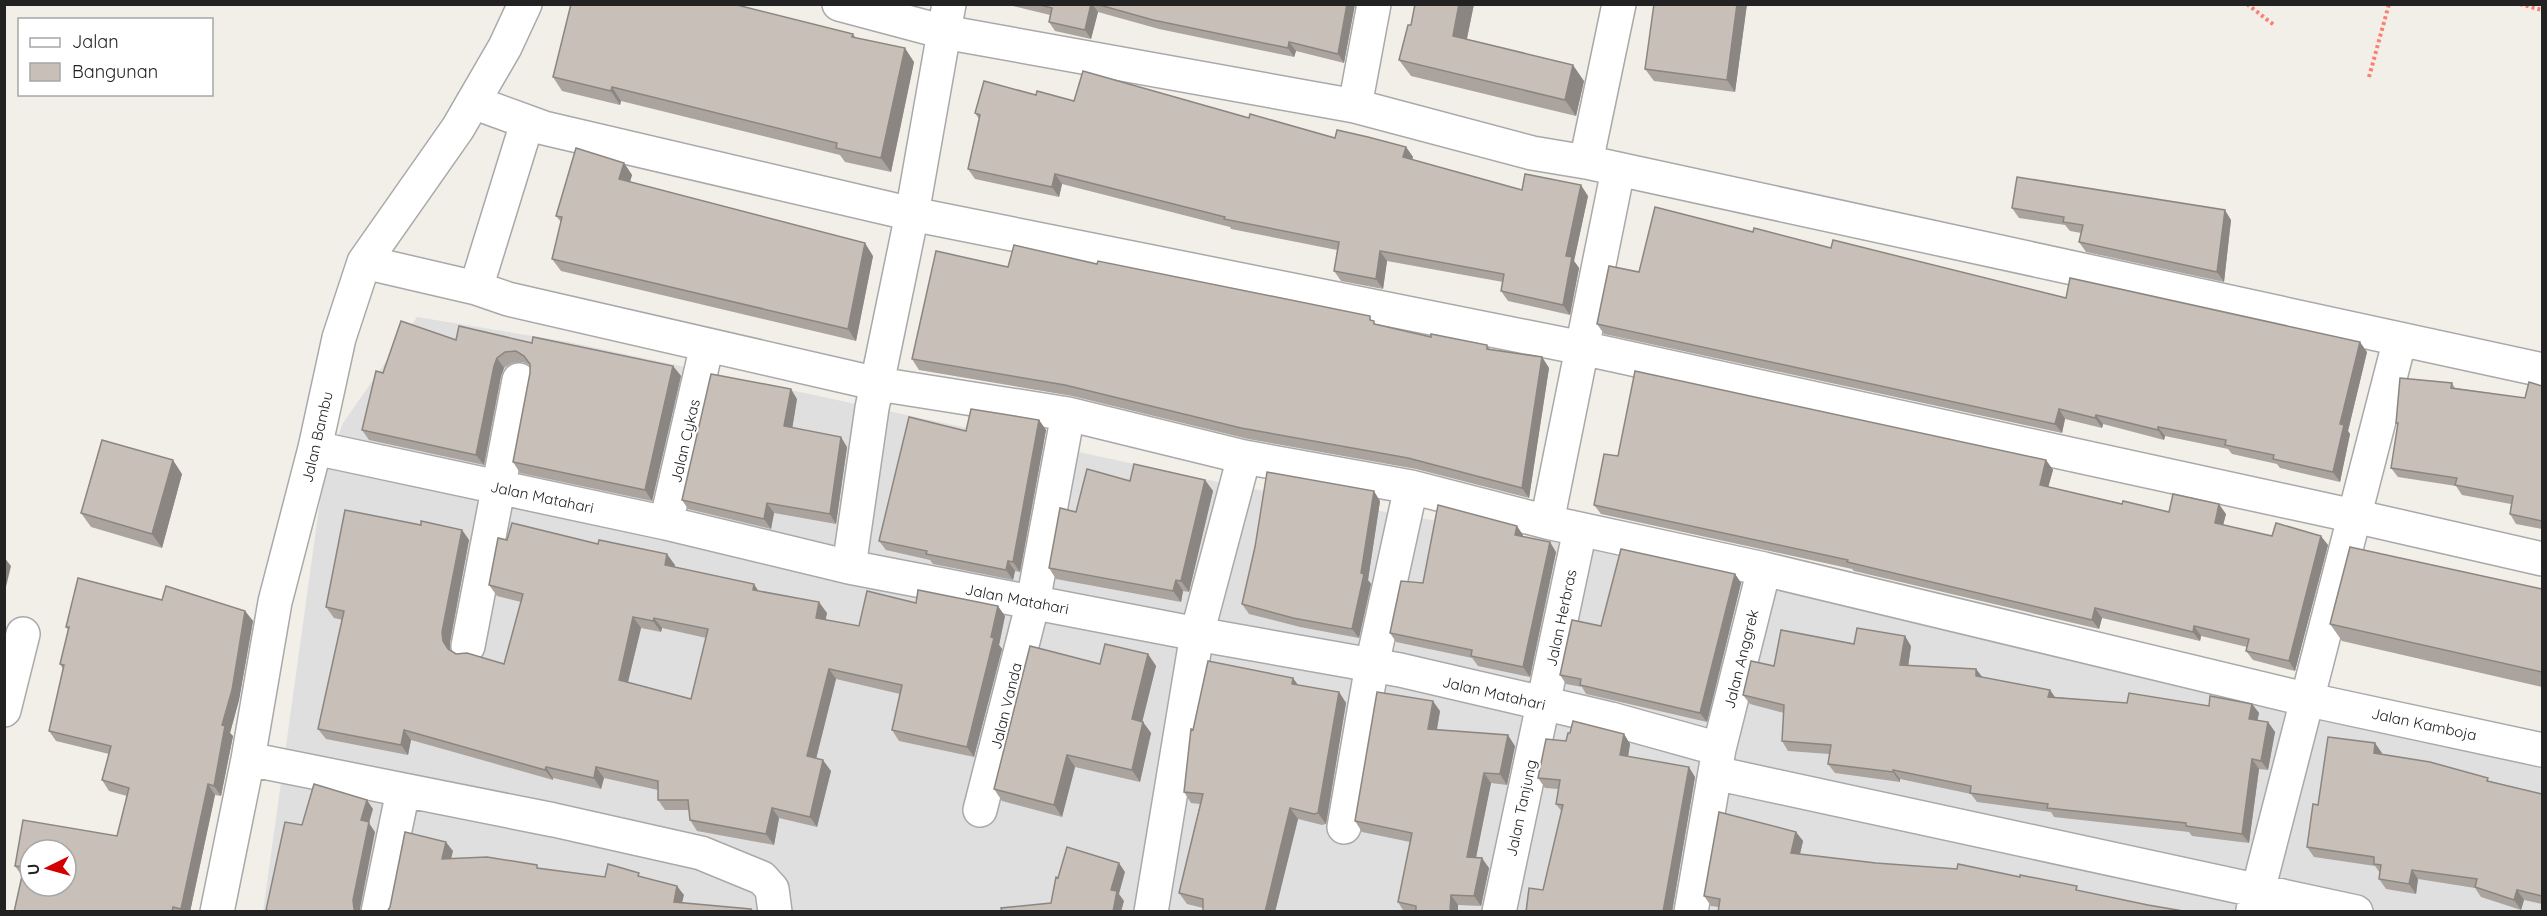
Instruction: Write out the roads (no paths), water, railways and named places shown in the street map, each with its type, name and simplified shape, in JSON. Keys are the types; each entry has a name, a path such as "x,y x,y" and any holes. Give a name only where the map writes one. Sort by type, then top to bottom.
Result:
{"street":[{"name":"Jalan Bambu","path":"217,912 248,759 275,602 315,448 339,338 364,262 458,128 505,47 525,4"},
{"path":"839,4 947,18 1355,106 1532,153 1586,162 2542,370"},
{"path":"1355,106 1374,4"},
{"path":"1586,162 1619,4"},
{"path":"849,567 872,408 912,214 947,18"},
{"path":"473,102 527,123 912,214 1582,348 2542,559"},
{"path":"476,288 527,123"},
{"path":"1546,522 1618,170"},
{"name":"Jalan Kamboja","path":"364,262 476,288 508,299 878,384 1068,414 1244,457 1411,487 1546,522 1764,568 2306,699 2542,750"},
{"path":"2254,900 2400,339"},
{"name":"Jalan Cykas","path":"666,523 704,358"},
{"path":"468,646 519,380"},
{"name":"Jalan Vanda","path":"980,810 1033,602 1068,414"},
{"name":"Jalan Matahari","path":"315,448 666,523 849,567 1372,665 1611,719 1717,761 2254,900 2356,912"},
{"path":"1151,912 1197,634 1244,457"},
{"path":"1344,827 1372,665 1411,487"},
{"name":"Jalan Herbras","path":"1543,705 1580,530"},
{"name":"Jalan Anggrek","path":"1691,912 1717,761 1764,568"},
{"path":"4,710 23,634"},
{"name":"Jalan Tanjung","path":"1498,912 1543,705"},
{"path":"248,759 554,820 700,853 762,878 772,889 775,912"},
{"path":"378,912 403,791"}]}
